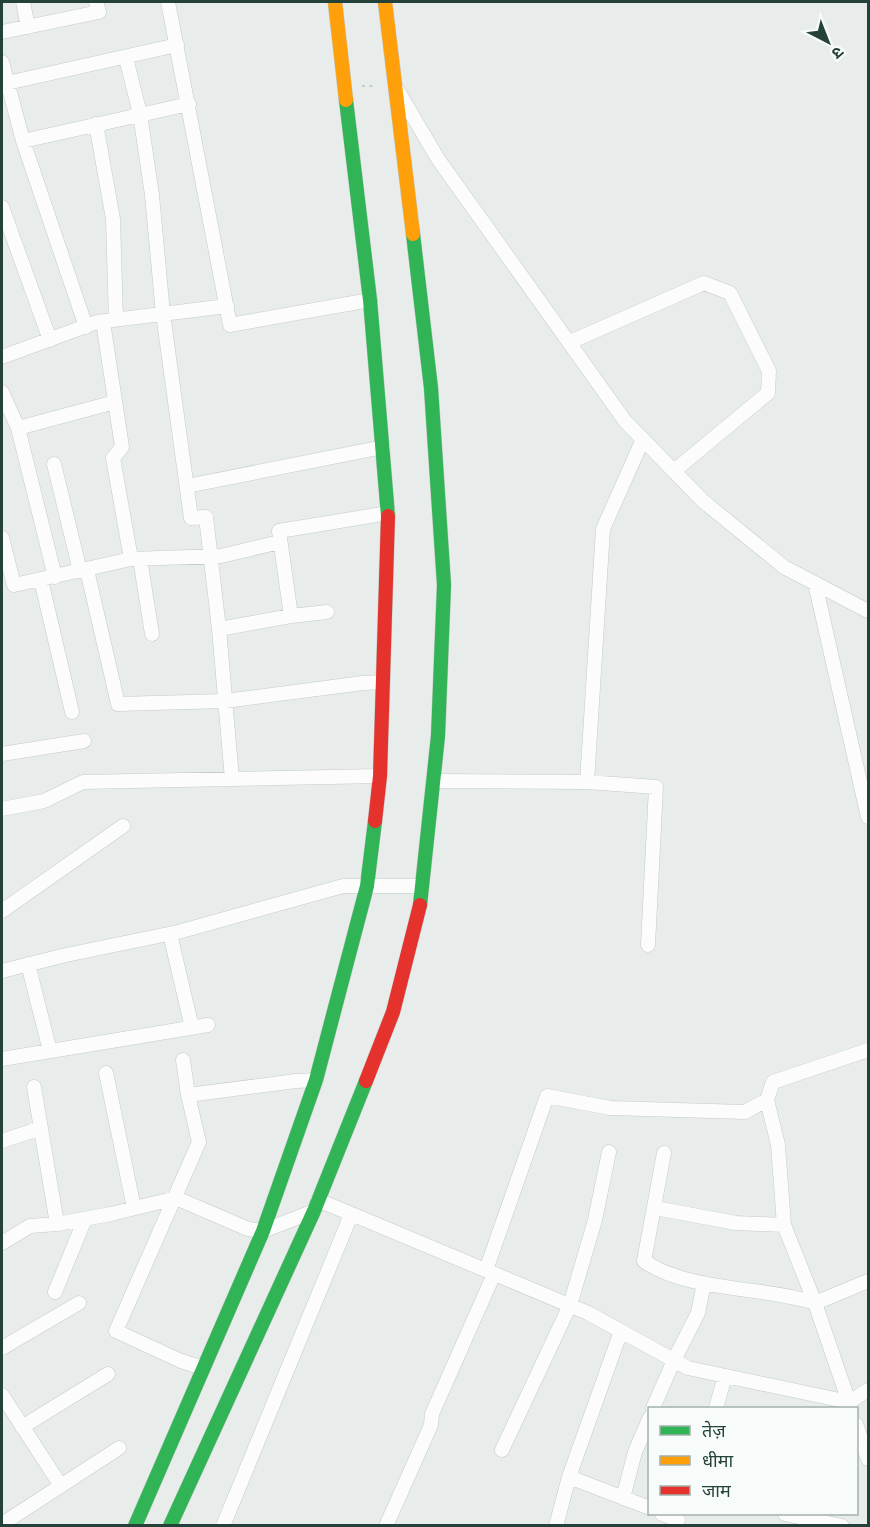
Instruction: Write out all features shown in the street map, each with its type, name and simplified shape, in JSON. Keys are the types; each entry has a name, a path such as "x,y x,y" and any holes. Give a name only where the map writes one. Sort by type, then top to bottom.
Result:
{"street":[{"path":"23,2 28,27"},
{"path":"2,32 99,12 96,2"},
{"path":"168,2 231,325 370,300"},
{"path":"135,1526 263,1231 316,1080 366,886 380,776 388,513 370,300 335,2"},
{"path":"170,1526 316,1205 393,1012 420,905 438,736 444,585 431,388 385,2"},
{"path":"7,83 177,45"},
{"path":"126,58 140,114 152,195 163,314 191,518 206,517 219,629 232,779"},
{"path":"2,62 23,141 86,327"},
{"path":"395,85 438,159 626,421 703,501 784,567 868,610"},
{"path":"23,141 189,104"},
{"path":"96,124 112,219 110,321 115,402 122,447 113,458 152,634"},
{"path":"2,207 50,340"},
{"path":"570,342 704,283 730,293 769,371 768,393 674,471"},
{"path":"2,357 86,327 110,321 227,306"},
{"path":"2,392 18,428 72,712"},
{"path":"18,428 115,402"},
{"path":"587,782 603,529 643,439"},
{"path":"187,486 383,447"},
{"path":"54,464 118,704 225,701 383,682"},
{"path":"291,616 279,531 388,513"},
{"path":"2,538 8,587 135,559 221,556 280,542"},
{"path":"815,583 868,815"},
{"path":"219,629 327,612"},
{"path":"2,754 84,741"},
{"path":"2,809 44,801 83,782 380,776"},
{"path":"434,781 587,782 656,787 648,945"},
{"path":"2,911 123,826"},
{"path":"2,971 66,955 171,934 343,886 422,886"},
{"path":"171,934 192,1028"},
{"path":"28,964 50,1051"},
{"path":"2,1059 208,1025"},
{"path":"850,1405 815,1303 784,1225 778,1145 767,1100 773,1082 868,1050"},
{"path":"183,1060 199,1142 116,1331 181,1361 203,1368"},
{"path":"106,1073 134,1208"},
{"path":"188,1095 296,1080 316,1080"},
{"path":"34,1087 57,1224"},
{"path":"486,1270 547,1096 610,1108 745,1112 767,1100"},
{"path":"2,1142 41,1128"},
{"path":"502,1450 570,1305 595,1220 609,1152"},
{"path":"664,1153 644,1261 656,1270 704,1283 795,1296 815,1303 868,1281"},
{"path":"2,1243 30,1226 57,1224 176,1198 248,1229 263,1231 316,1205 351,1215 570,1305 688,1368 850,1405"},
{"path":"655,1208 736,1223 784,1225"},
{"path":"223,1526 351,1215"},
{"path":"55,1292 85,1218"},
{"path":"386,1526 431,1425 432,1414 494,1274 486,1270"},
{"path":"653,1407 698,1313 704,1283"},
{"path":"2,1348 80,1303"},
{"path":"556,1526 568,1477 621,1331"},
{"path":"22,1427 108,1374"},
{"path":"716,1407 725,1376"},
{"path":"850,1405 868,1390"},
{"path":"2,1395 61,1486"},
{"path":"623,1498 635,1452 648,1422"},
{"path":"858,1430 868,1459"},
{"path":"2,1524 119,1448"},
{"path":"568,1477 648,1507"},
{"path":"665,1515 679,1520"},
{"path":"790,1515 842,1526"}],"path":[{"path":"345,86 395,85"}],"traffic: fast":[{"path":"346,100 370,300 388,516"},
{"path":"413,234 431,388 444,585 438,736 420,905"},
{"path":"135,1526 263,1231 316,1080 367,886 375,821"},
{"path":"170,1526 314,1211 366,1081"}],"traffic: slow":[{"path":"335,2 346,100"},
{"path":"385,2 413,234"}],"traffic: jam":[{"path":"375,821 380,776 388,516"},
{"path":"366,1081 393,1012 420,905"}]}
